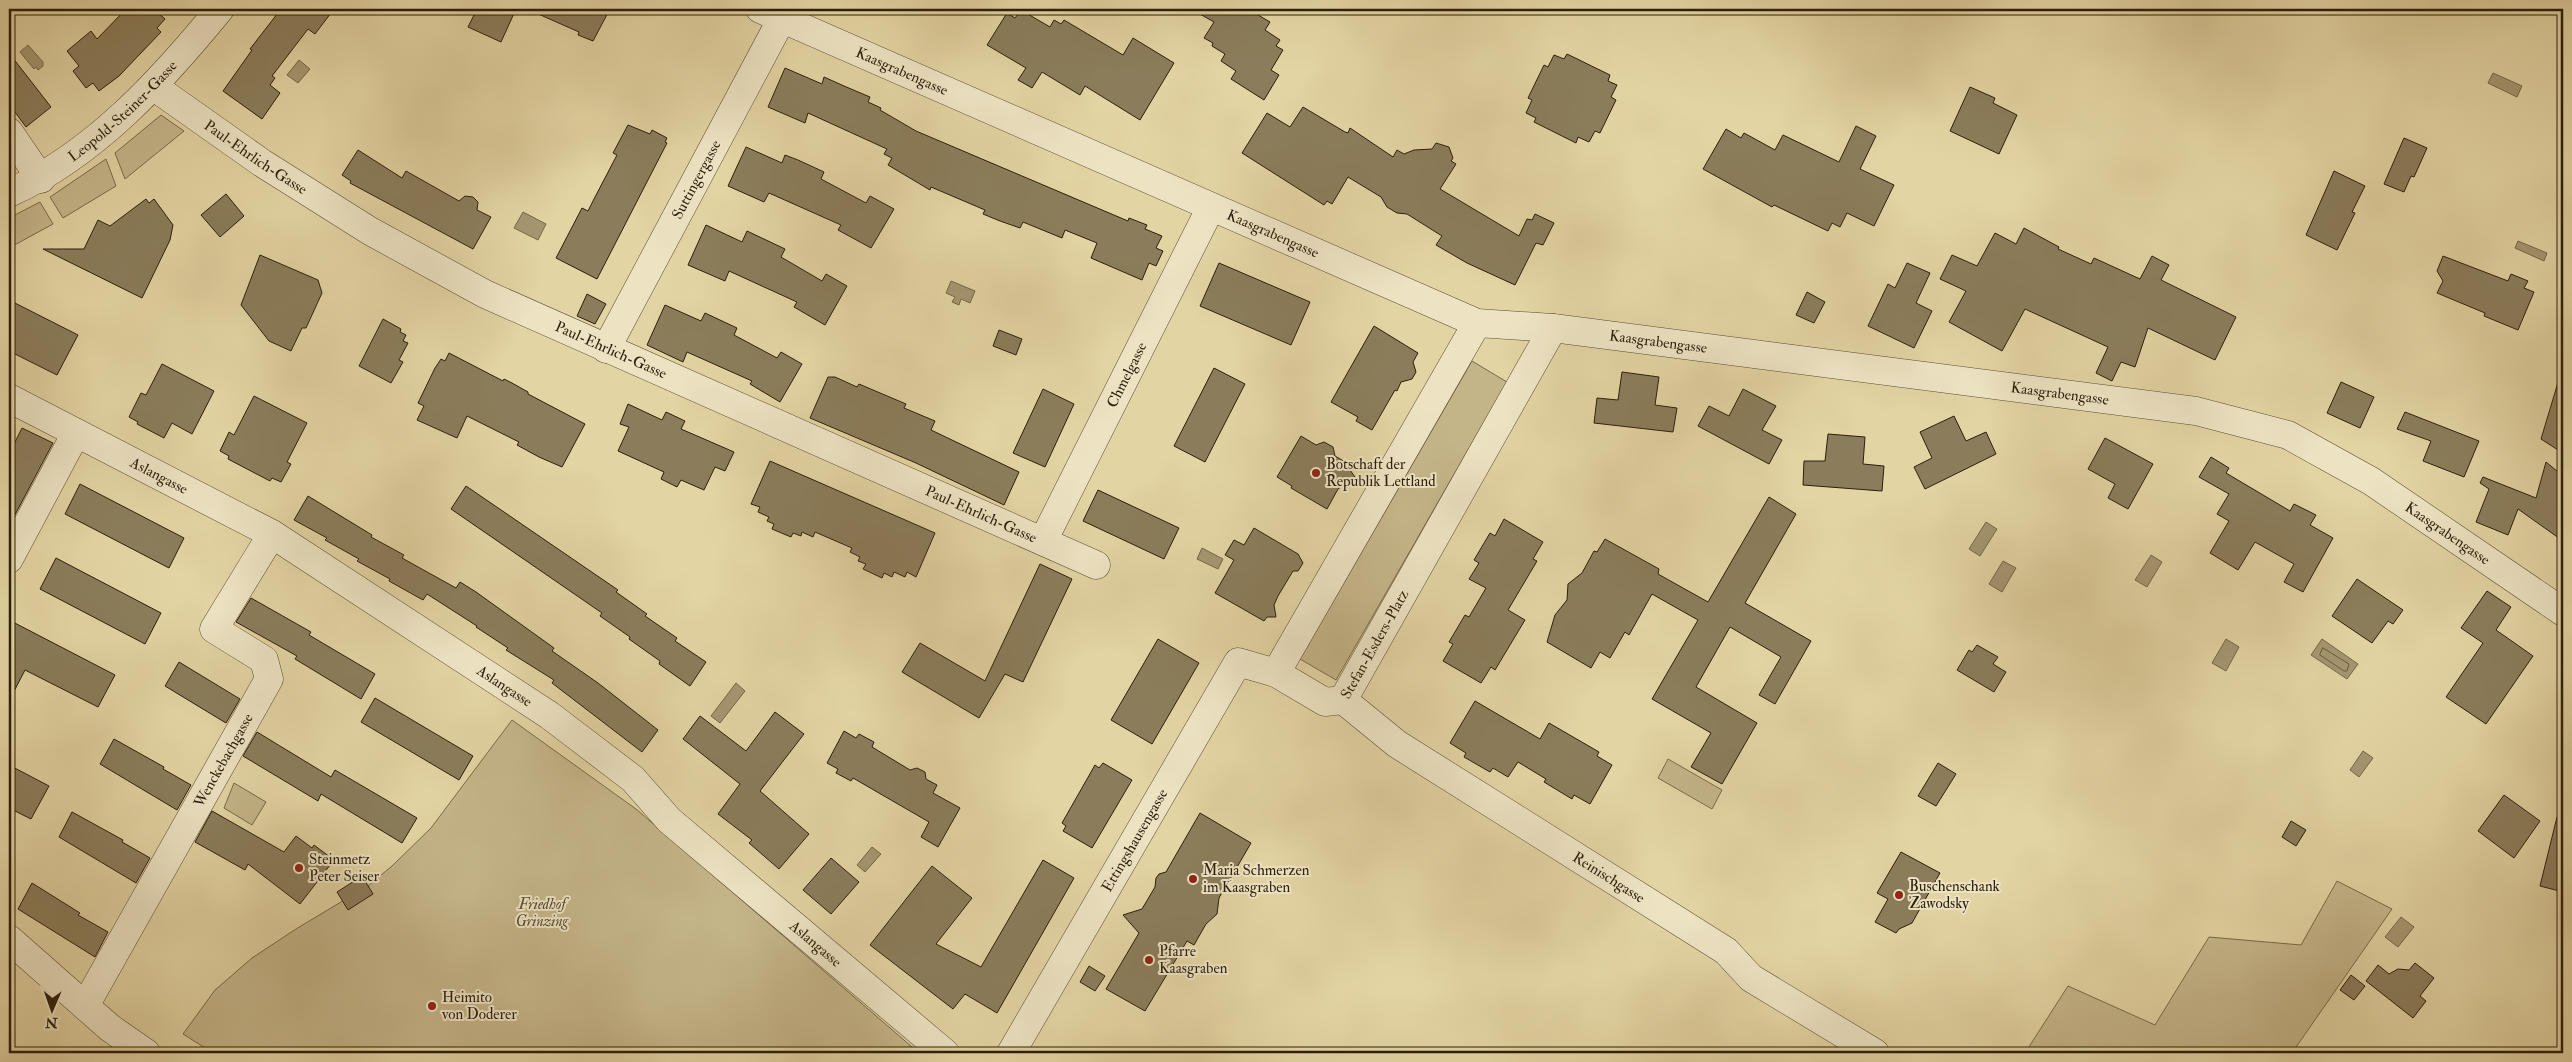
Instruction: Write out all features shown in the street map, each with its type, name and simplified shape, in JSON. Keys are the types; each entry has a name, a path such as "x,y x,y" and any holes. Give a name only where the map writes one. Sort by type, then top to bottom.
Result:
{"street":[{"name":"Leopold-Steiner-Gasse","path":"9,193 41,179 81,151 153,86 220,9"},
{"name":"Kaasgrabengasse","path":"776,12 1210,207 1477,323 1553,328 2196,411 2288,435 2371,481 2563,612"},
{"name":"Suttingergasse","path":"606,349 776,12"},
{"name":"Paul-Ehrlich-Gasse","path":"153,86 262,163 370,231 485,294 1096,565"},
{"path":"9,132 41,179"},
{"name":"Chmelgasse","path":"1043,542 1210,207"},
{"path":"1276,673 1477,323"},
{"name":"Stefan-Esders-Platz","path":"1276,673 1325,702 1343,700 1553,328"},
{"name":"Aslangasse","path":"9,398 272,534 549,714 633,779 669,820 945,1053"},
{"path":"9,559 76,433"},
{"name":"Wenckebachgasse","path":"85,1006 269,679 264,660 214,629 272,534"},
{"name":"Ettingshausengasse","path":"1011,1053 1238,662 1276,673"},
{"name":"Reinischgasse","path":"1343,700 1398,744 1726,951 1751,978 1874,1053"},
{"path":"9,939 110,1028 146,1053"}],"green space":[{"path":"161,115 184,131 125,179 115,153"},
{"path":"106,159 116,186 63,218 50,197"},
{"path":"40,202 53,224 9,248 9,218"},
{"path":"1472,361 1507,382 1336,680 1300,659"},
{"name":"Friedhof Grinzing","path":"512,720 636,809 919,1053 213,1053 183,1034 215,990 252,958 369,885 392,866 431,828"},
{"path":"1668,759 1722,790 1712,809 1658,778"},
{"path":"234,783 266,802 252,825 224,808"},
{"path":"2337,881 2392,909 2292,1053 2025,1053 2068,986 2155,1025 2209,937 2301,945"}],"water":[{"path":"28,45 43,62 43,66 38,70 36,67 34,69 20,52"},
{"path":"299,60 310,69 298,83 287,75"},
{"path":"2493,73 2522,86 2517,97 2488,83"},
{"path":"523,212 546,224 538,240 514,228"},
{"path":"2518,241 2547,253 2544,261 2515,248"},
{"path":"951,281 975,291 970,303 961,299 959,305 952,302 955,297 946,293"},
{"path":"1986,522 1997,529 1980,556 1969,549"},
{"path":"1202,548 1223,559 1218,569 1197,559"},
{"path":"2151,555 2162,562 2147,587 2135,580"},
{"path":"2003,561 2016,568 2002,592 1989,584"},
{"path":"2226,639 2239,647 2226,671 2212,663"},
{"path":"2322,639 2358,664 2347,679 2311,655"},
{"path":"736,683 745,691 720,723 711,716"},
{"path":"2363,751 2373,758 2359,777 2350,770"},
{"path":"872,847 881,854 865,872 857,865"},
{"path":"2401,917 2414,927 2398,947 2385,937"}],"building":[{"path":"126,9 154,9 165,19 157,28 161,32 119,76 99,91 93,83 86,88 73,71 79,66 67,51 91,31 97,39"},
{"path":"281,9 334,9 315,34 308,29 272,76 275,78 270,85 280,93 262,119 223,91 252,50 250,49"},
{"path":"477,9 516,9 501,42 468,27"},
{"path":"527,9 610,9 593,41 578,35 579,32"},
{"path":"1191,9 1248,9 1270,22 1265,30 1280,40 1276,46 1283,50 1271,70 1279,75 1264,100 1231,79 1236,71 1221,61 1225,54 1212,46 1213,43 1204,38 1214,22"},
{"path":"1021,10 1050,27 1054,20 1061,24 1064,20 1123,55 1133,38 1174,63 1140,120 1085,86 1080,95 1042,72 1032,88 1018,80 1026,68 987,45 1007,13 1015,18"},
{"path":"9,53 51,107 26,127 9,104"},
{"path":"1567,54 1610,75 1608,81 1617,85 1611,97 1616,100 1600,133 1595,131 1589,142 1578,137 1576,143 1534,122 1536,118 1526,113 1532,100 1528,98 1544,65 1548,67 1554,55 1564,59"},
{"path":"785,68 822,84 824,77 870,97 868,102 881,108 880,110 916,131 1128,221 1129,218 1147,225 1145,229 1162,236 1156,248 1163,251 1156,266 1149,263 1142,280 1091,258 1097,243 1065,230 1062,238 1023,222 1020,228 983,214 985,210 931,187 930,190 888,165 892,158 884,154 887,149 808,113 805,123 768,107"},
{"path":"1970,87 1995,98 1993,103 2017,115 1999,154 1950,131"},
{"path":"1303,107 1345,132 1348,133 1350,128 1393,157 1397,150 1404,154 1414,150 1432,149 1436,143 1449,147 1453,158 1451,161 1456,164 1440,189 1519,236 1527,219 1532,220 1535,214 1554,223 1543,245 1536,243 1515,285 1467,263 1436,245 1442,236 1407,214 1397,213 1387,207 1381,197 1348,177 1332,204 1327,201 1324,205 1242,153 1267,113 1290,127"},
{"path":"628,125 650,134 652,130 667,138 665,142 667,143 597,279 556,258 582,208 588,211 617,155 613,153"},
{"path":"1856,126 1876,136 1860,169 1894,185 1874,226 1847,213 1840,227 1832,223 1828,231 1774,205 1772,207 1703,169 1726,129 1741,138 1744,133 1775,150 1783,135 1839,162"},
{"path":"2404,138 2427,148 2414,177 2411,176 2404,192 2384,184"},
{"path":"746,147 782,163 785,155 798,160 824,172 821,179 866,203 870,196 894,209 871,248 838,230 841,225 769,193 764,202 728,186"},
{"path":"358,150 402,178 406,171 459,201 465,196 473,197 478,202 477,210 491,217 473,249 350,183 351,181 342,175"},
{"path":"2334,171 2365,186 2352,212 2355,213 2337,250 2306,235"},
{"path":"226,194 244,216 220,237 201,215"},
{"path":"146,199 149,203 154,199 173,225 170,240 142,298 43,249 84,249 98,220 110,226"},
{"path":"706,225 742,242 747,231 785,249 781,257 822,281 826,274 847,286 825,325 794,307 797,302 729,271 725,281 688,265"},
{"path":"2024,228 2059,247 2058,249 2091,264 2094,258 2140,279 2152,256 2169,265 2161,280 2236,317 2215,360 2148,328 2135,367 2121,362 2112,381 2096,373 2108,347 2025,309 2002,351 1949,322 1966,291 1940,279 1952,255 1977,266 1995,233 2016,244"},
{"path":"260,255 318,280 322,293 306,328 302,328 291,351 269,341 241,305"},
{"path":"2443,256 2508,281 2511,274 2528,281 2524,288 2534,292 2518,330 2484,316 2485,313 2437,293 2443,281 2437,271"},
{"path":"1219,263 1310,302 1291,345 1200,306"},
{"path":"1907,263 1930,273 1916,303 1932,311 1914,348 1868,326 1888,284 1895,288"},
{"path":"1807,292 1825,302 1814,323 1796,315"},
{"path":"587,294 606,304 595,324 577,316"},
{"path":"9,300 78,335 57,375 9,351"},
{"path":"665,305 701,321 705,313 737,328 734,335 777,358 781,352 802,364 780,402 750,384 752,381 687,352 683,362 647,345"},
{"path":"383,319 401,329 400,332 406,335 403,341 408,343 399,360 403,362 391,383 359,366"},
{"path":"1374,326 1418,353 1413,362 1416,372 1412,379 1401,382 1372,430 1356,421 1358,417 1331,402"},
{"path":"999,330 1022,339 1016,355 993,346"},
{"path":"449,353 503,381 504,379 512,383 528,392 528,394 585,424 562,467 539,457 517,445 519,442 467,416 457,438 417,420 424,406 418,403 435,368 441,359 445,361"},
{"path":"162,364 214,391 192,434 172,423 164,438 137,424 138,422 129,417 141,393 146,395"},
{"path":"1214,368 1245,384 1205,462 1174,446"},
{"path":"1622,372 1659,377 1655,405 1677,408 1673,432 1594,423 1597,398 1618,400"},
{"path":"828,377 835,377 857,387 859,384 906,404 904,408 935,421 931,430 1019,472 1004,505 916,463 810,418"},
{"path":"2559,379 2563,380 2563,425 2558,450 2541,439"},
{"path":"2341,382 2374,397 2360,428 2327,413"},
{"path":"1043,389 1074,404 1045,467 1013,453"},
{"path":"1743,389 1776,406 1762,430 1782,440 1769,464 1698,426 1709,406 1729,416"},
{"path":"254,396 307,423 287,462 291,464 281,482 272,478 270,481 228,459 229,456 220,451 229,432 234,435"},
{"path":"628,404 662,420 666,412 685,421 681,429 734,452 725,471 715,467 704,490 681,480 677,487 661,479 664,472 618,451 629,427 620,424"},
{"path":"2405,412 2479,441 2464,477 2423,461 2431,441 2397,429"},
{"path":"1954,416 1966,441 1986,432 1996,454 1925,489 1914,467 1932,458 1920,432"},
{"path":"22,428 53,443 9,526 9,454"},
{"path":"1828,434 1865,437 1863,464 1884,466 1882,491 1803,485 1804,461 1825,461"},
{"path":"1301,436 1316,445 1324,442 1333,447 1335,456 1352,466 1350,470 1355,477 1338,489 1327,509 1291,488 1292,486 1277,477"},
{"path":"2105,438 2153,464 2128,509 2108,498 2115,484 2088,469"},
{"path":"2211,457 2229,468 2226,473 2290,511 2294,504 2316,515 2310,525 2333,538 2303,592 2284,582 2294,564 2255,542 2238,570 2210,553 2229,521 2217,514 2229,494 2199,477"},
{"path":"770,461 935,533 916,577 907,572 905,577 894,572 892,577 884,573 882,578 863,569 866,564 858,561 860,557 850,552 852,548 815,532 813,537 802,532 801,536 793,533 791,537 772,529 774,524 767,521 769,517 758,512 760,507 751,504"},
{"path":"2546,462 2563,476 2563,541 2518,509 2508,535 2476,522 2489,489 2480,483 2483,477 2536,498"},
{"path":"80,484 184,538 169,568 65,514"},
{"path":"466,486 618,590 616,592 647,614 645,616 677,638 675,641 706,662 690,686 659,664 660,661 629,639 630,637 600,616 602,613 451,509"},
{"path":"1098,490 1179,528 1164,559 1083,521"},
{"path":"308,496 372,535 371,537 404,555 402,558 456,588 460,582 476,592 554,648 552,651 598,683 658,730 642,752 552,683 554,680 506,650 508,648 477,626 427,594 423,600 389,581 390,579 357,561 359,559 325,540 327,538 294,520"},
{"path":"1769,497 1796,514 1745,603 1811,641 1775,704 1759,695 1781,657 1730,627 1696,687 1757,723 1722,784 1691,767 1711,733 1652,699 1698,620 1652,594 1629,635 1625,632 1610,658 1600,652 1591,668 1547,642 1555,615 1567,600 1568,584 1582,573 1594,551 1597,552 1605,539 1659,569 1658,574 1708,602"},
{"path":"1504,519 1543,542 1533,559 1537,561 1508,610 1525,620 1495,670 1491,667 1481,683 1443,661 1453,644 1449,642 1465,615 1469,617 1486,588 1469,579 1479,563 1474,560 1490,533 1495,536"},
{"path":"1254,528 1298,554 1303,563 1298,571 1293,571 1278,596 1274,605 1276,617 1267,617 1264,621 1215,593 1234,560 1225,555 1234,540 1244,545"},
{"path":"56,558 161,613 145,644 40,589"},
{"path":"1040,564 1072,579 1023,682 1005,674 979,718 902,672 920,643 985,681"},
{"path":"2357,579 2403,610 2393,624 2388,621 2372,643 2332,616"},
{"path":"2487,591 2511,607 2496,630 2533,656 2486,724 2446,697 2483,643 2461,628"},
{"path":"251,598 311,632 309,635 375,674 361,699 295,659 297,656 236,622"},
{"path":"9,620 115,675 98,707 25,670 9,701"},
{"path":"1158,639 1199,663 1152,744 1111,720"},
{"path":"1977,645 1998,657 1993,664 2006,672 1994,692 1957,670 1969,650 1972,652"},
{"path":"179,662 240,699 226,723 165,686"},
{"path":"375,698 473,756 459,780 361,722"},
{"path":"1475,701 1540,739 1549,723 1599,752 1597,756 1612,765 1590,804 1574,795 1572,799 1544,782 1546,779 1518,762 1508,777 1493,768 1490,772 1464,757 1466,753 1450,743"},
{"path":"775,712 804,734 760,791 809,834 779,869 749,843 752,840 718,814 740,784 683,739 700,716 746,751"},
{"path":"844,731 856,738 859,734 874,742 872,747 910,770 917,768 925,772 926,779 937,785 933,793 960,808 938,847 921,837 929,822 853,778 851,781 836,773 838,769 827,763"},
{"path":"257,732 331,777 335,770 417,818 402,843 321,794 318,801 243,756"},
{"path":"114,739 164,767 163,769 191,785 177,810 100,764"},
{"path":"1103,763 1132,780 1092,848 1063,831 1066,826 1062,823 1095,765 1099,768"},
{"path":"1938,763 1956,774 1936,806 1918,796"},
{"path":"9,765 49,786 31,819 9,808"},
{"path":"2504,795 2540,821 2514,858 2478,831"},
{"path":"212,811 284,852 296,836 312,848 314,845 334,860 300,904 248,864 245,870 195,842"},
{"path":"72,812 123,840 122,842 150,858 136,883 59,837"},
{"name":"Maria Schmerzen im Kaasgraben","path":"1200,813 1251,843 1219,898 1217,914 1206,924 1194,945 1187,941 1145,1011 1106,989 1139,933 1123,915 1142,909 1155,887 1156,878 1159,874 1166,872"},
{"path":"2557,817 2563,817 2563,892 2540,886"},
{"path":"2291,821 2306,830 2296,846 2282,837"},
{"path":"1901,852 1940,873 1912,923 1899,929 1896,933 1875,922 1888,899 1877,893"},
{"path":"831,858 859,882 831,914 803,890"},
{"path":"1043,860 1074,878 997,1013 965,994 953,1009 870,945 932,866 972,898 936,944 981,967"},
{"path":"362,876 373,894 348,910 337,892"},
{"path":"32,883 80,913 78,915 108,932 95,957 18,909"},
{"path":"2415,963 2434,978 2420,996 2426,1001 2413,1018 2366,981 2378,965 2389,974 2398,969 2409,970"},
{"path":"1089,966 1105,976 1095,991 1080,982"},
{"path":"2351,975 2365,986 2354,1000 2340,990"}],"place":[{"name":"Botschaft der Republik Lettland","path":"1316,473"},
{"name":"Steinmetz Peter Seiser","path":"299,868"},
{"name":"Maria Schmerzen im Kaasgraben","path":"1193,879"},
{"name":"Buschenschank Zawodsky","path":"1899,895"},
{"name":"Pfarre Kaasgraben","path":"1149,960"},
{"name":"Heimito von Doderer","path":"432,1006"}]}
